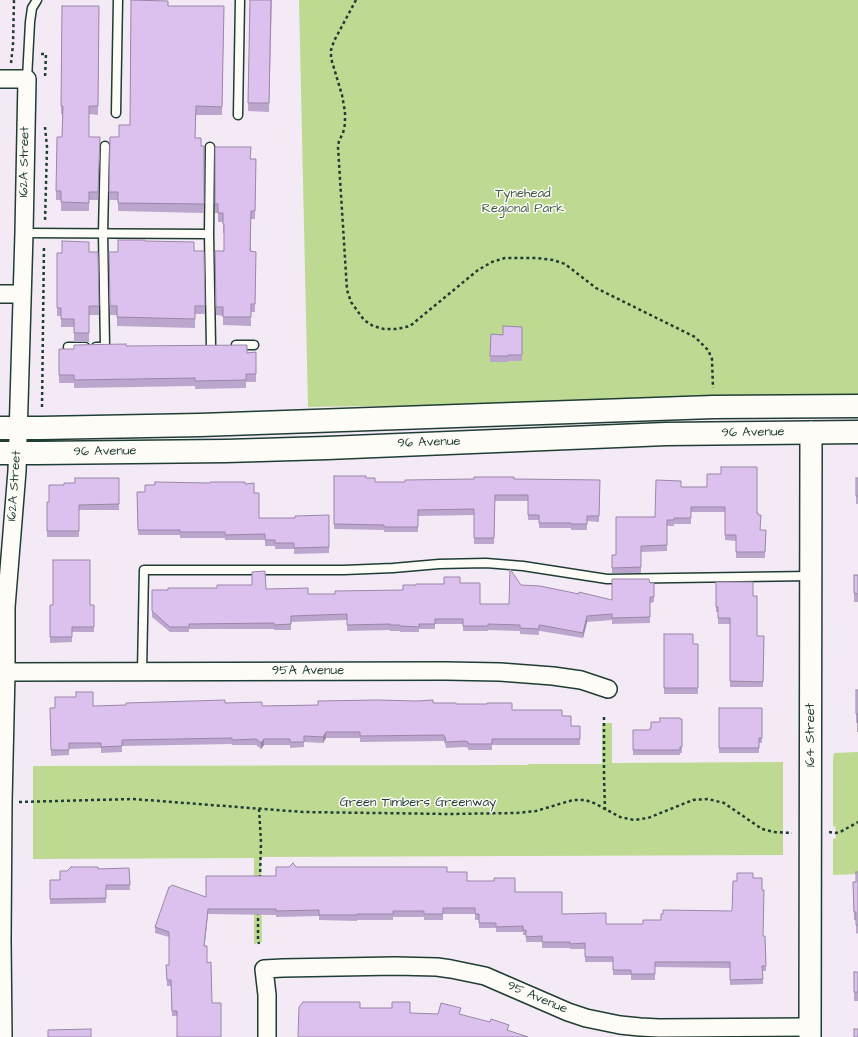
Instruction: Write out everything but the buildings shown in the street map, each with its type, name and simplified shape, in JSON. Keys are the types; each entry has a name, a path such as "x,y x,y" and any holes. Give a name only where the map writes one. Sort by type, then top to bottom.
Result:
{"main road":[{"name":"96 Avenue","path":"9,428 200,425 713,407 854,406"},
{"path":"811,432 854,406"},
{"name":"96 Avenue","path":"9,453 226,451 666,434 858,432"}],"street":[{"path":"0,78 27,79"},
{"name":"162A Street","path":"3,1037 3,802 7,588 17,471 9,453 9,428 22,294 27,79"},
{"path":"0,294 22,294"},
{"name":"164 Street","path":"810,1032 811,432"},
{"name":"95A Avenue","path":"6,672 500,672 553,676 581,680 608,689"},
{"name":"95 Avenue","path":"267,1037 267,994 264,969 395,966 437,967 485,976 586,1018 620,1025 659,1028 810,1032"}],"lane":[{"path":"27,79 30,22 32,8 37,0"},
{"path":"116,113 118,0"},
{"path":"238,115 240,0"},
{"path":"68,347 109,347 103,233 105,146"},
{"path":"210,147 210,234 214,346 254,345"},
{"path":"24,233 210,234"},
{"path":"142,672 144,570 344,570 439,564 486,563 522,566 607,579 811,576"}],"path":[{"path":"11,62 14,0"},
{"path":"356,0 334,41 331,50 331,58 342,95 345,112 345,124 338,147 347,290 351,302 364,320 373,326 384,329 397,329 410,326 478,270 492,262 505,258 537,258 553,260 565,264 596,288 698,340 708,350 712,359 713,388"},
{"path":"604,718 604,775 606,810"},
{"name":"Green Timbers Greenway","path":"17,802 133,799 303,812 448,814 517,813 536,811 573,800 585,800 594,803 620,817 634,820 648,818 693,800 708,799 724,803 762,829 774,832 796,833"},
{"path":"259,808 261,842 259,880"},
{"path":"827,832 836,833 858,822"},
{"path":"258,911 259,944"}],"green space":[{"name":"Tynehead Regional Park","path":"299,0 858,0 858,399 308,407"},
{"path":"602,723 612,723 612,763 783,762 783,855 261,857 262,942 254,944 254,858 33,859 33,766 602,764"},
{"path":"858,752 858,874 833,875 833,839 836,838 835,826 833,827 834,753"}]}
